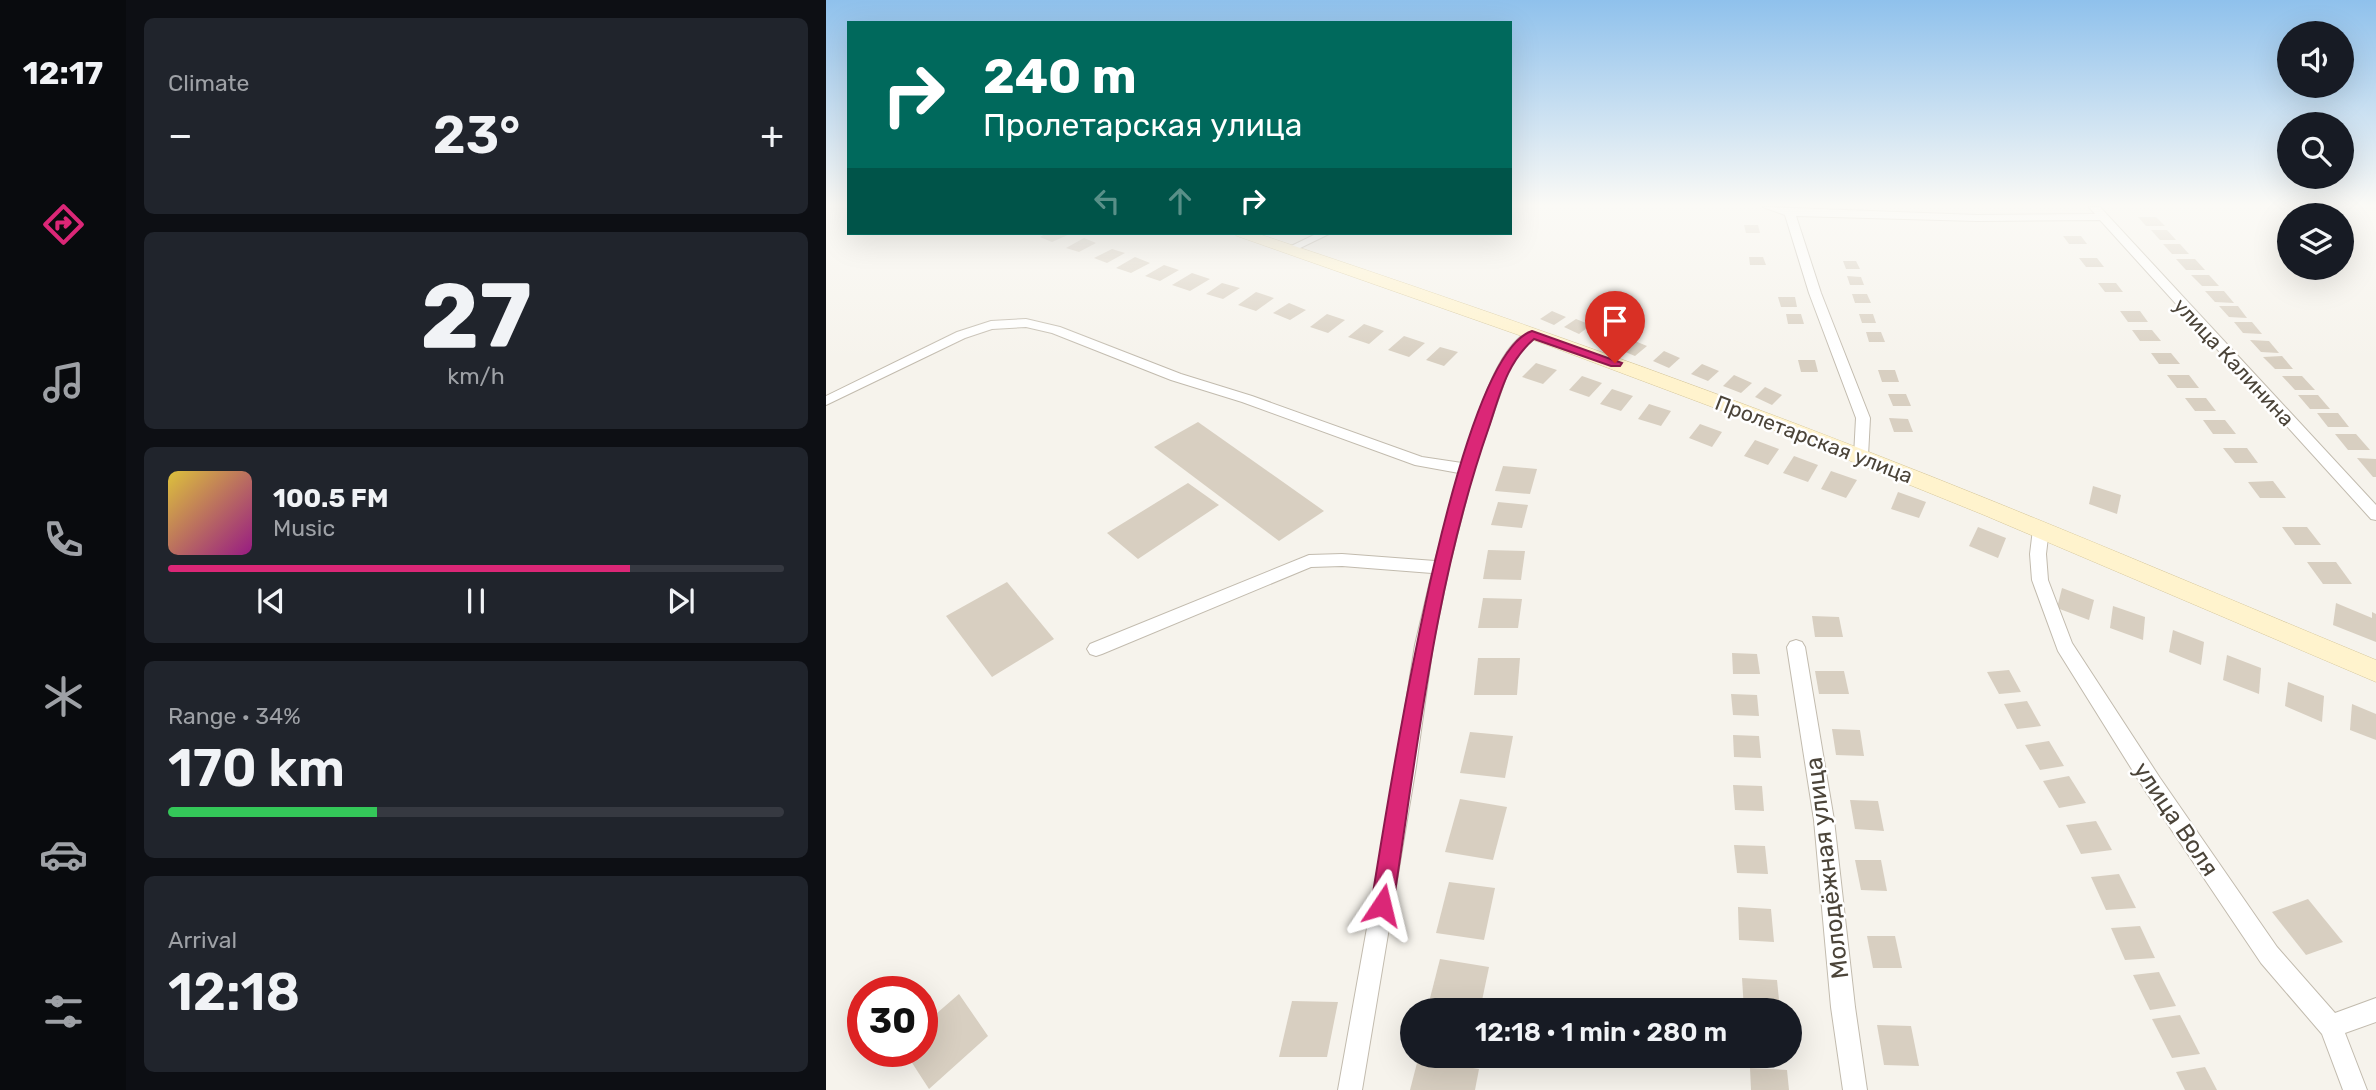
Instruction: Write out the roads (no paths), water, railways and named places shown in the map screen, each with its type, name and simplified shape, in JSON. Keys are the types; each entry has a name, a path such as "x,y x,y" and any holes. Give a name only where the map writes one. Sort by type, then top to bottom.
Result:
{"street":[{"name":"Пролетарская улица","path":"1315,258 1532,334 1861,456 2376,671"},
{"path":"1804,258 1863,418 1861,456"},
{"name":"улица Калинина","path":"2140,258 2376,515"},
{"path":"826,401 961,335 991,325 1026,323 1056,330 1176,377 1247,399 1420,462 1467,469"},
{"path":"1350,1090 1424,645 1441,567 1467,469 1504,366 1516,348 1532,334"},
{"name":"улица Воля","path":"2041,529 2038,554 2040,580 2064,646 2152,785 2269,955 2331,1026 2355,1090"},
{"path":"1096,649 1309,561 1337,558 1416,568 1441,567"},
{"name":"Молодёжная улица","path":"1796,647 1824,820 1843,1007 1855,1090"},
{"path":"2331,1026 2376,1010"}]}
